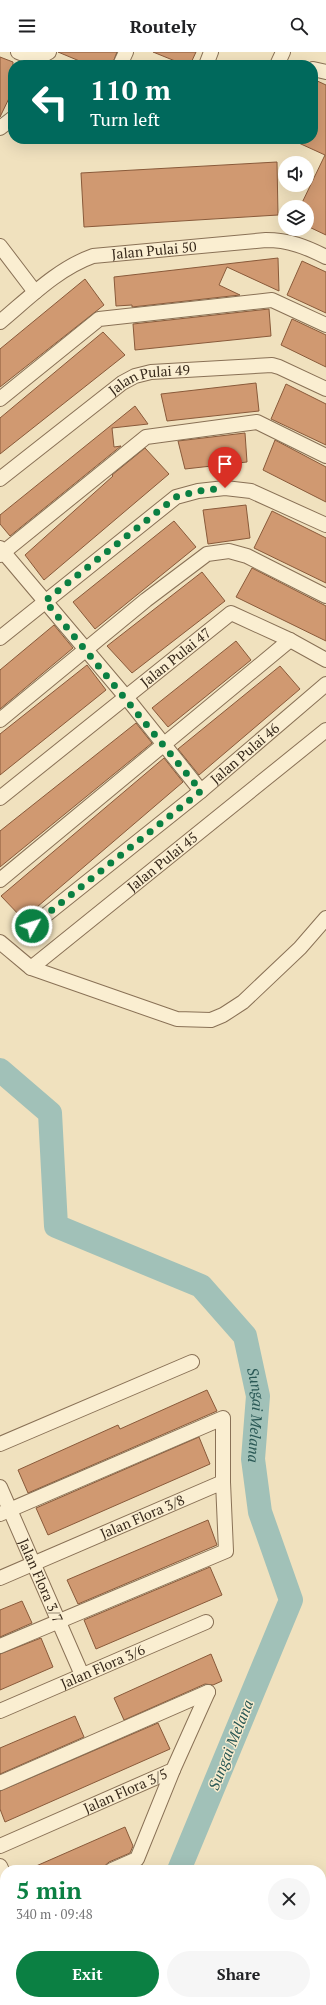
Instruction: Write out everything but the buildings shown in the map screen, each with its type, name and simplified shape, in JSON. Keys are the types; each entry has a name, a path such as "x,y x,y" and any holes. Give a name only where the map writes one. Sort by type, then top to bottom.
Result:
{"street":[{"path":"18,52 32,57 44,58"},
{"name":"Jalan Pulai 50","path":"0,322 63,270 77,262 93,256 284,240 326,257"},
{"path":"0,246 35,292"},
{"path":"0,399 99,319 272,300 326,326"},
{"name":"Jalan Pulai 49","path":"0,480 122,383 134,376 151,372 272,365 279,366 326,388"},
{"path":"201,791 126,697 45,601 1,552 146,438 257,422 326,456"},
{"path":"0,638 176,497 198,491 225,488 251,491 326,526"},
{"path":"0,720 146,600 208,554 229,551 247,556 326,596"},
{"name":"Jalan Pulai 47","path":"0,798 232,613 290,640 326,660"},
{"path":"0,880 290,640"},
{"name":"Jalan Pulai 46","path":"32,926 201,791 326,684"},
{"name":"Jalan Pulai 45","path":"31,968 326,730"},
{"path":"0,942 31,968 177,1018 211,1020 223,1015 243,1002 300,948 326,918"},
{"path":"0,1444 192,1362"},
{"path":"0,1646 226,1551 222,1418 5,1512"},
{"name":"Jalan Flora 3/8","path":"0,1578 223,1482"},
{"name":"Jalan Flora 3/7","path":"0,1487 5,1512 33,1564 82,1674"},
{"name":"Jalan Flora 3/6","path":"0,1711 82,1674 206,1622"},
{"name":"Jalan Flora 3/5","path":"0,1783 208,1692 173,1770 0,1846"},
{"path":"123,1865 137,1859 173,1770"}],"waterway":[{"name":"Sungai Melana","path":"0,1070 50,1113 56,1226 201,1286 245,1336 258,1396 253,1459 260,1512 291,1600 181,1865"}],"route":[{"path":"32,926 201,791 126,697 45,601 176,497 198,491 225,488"}]}
